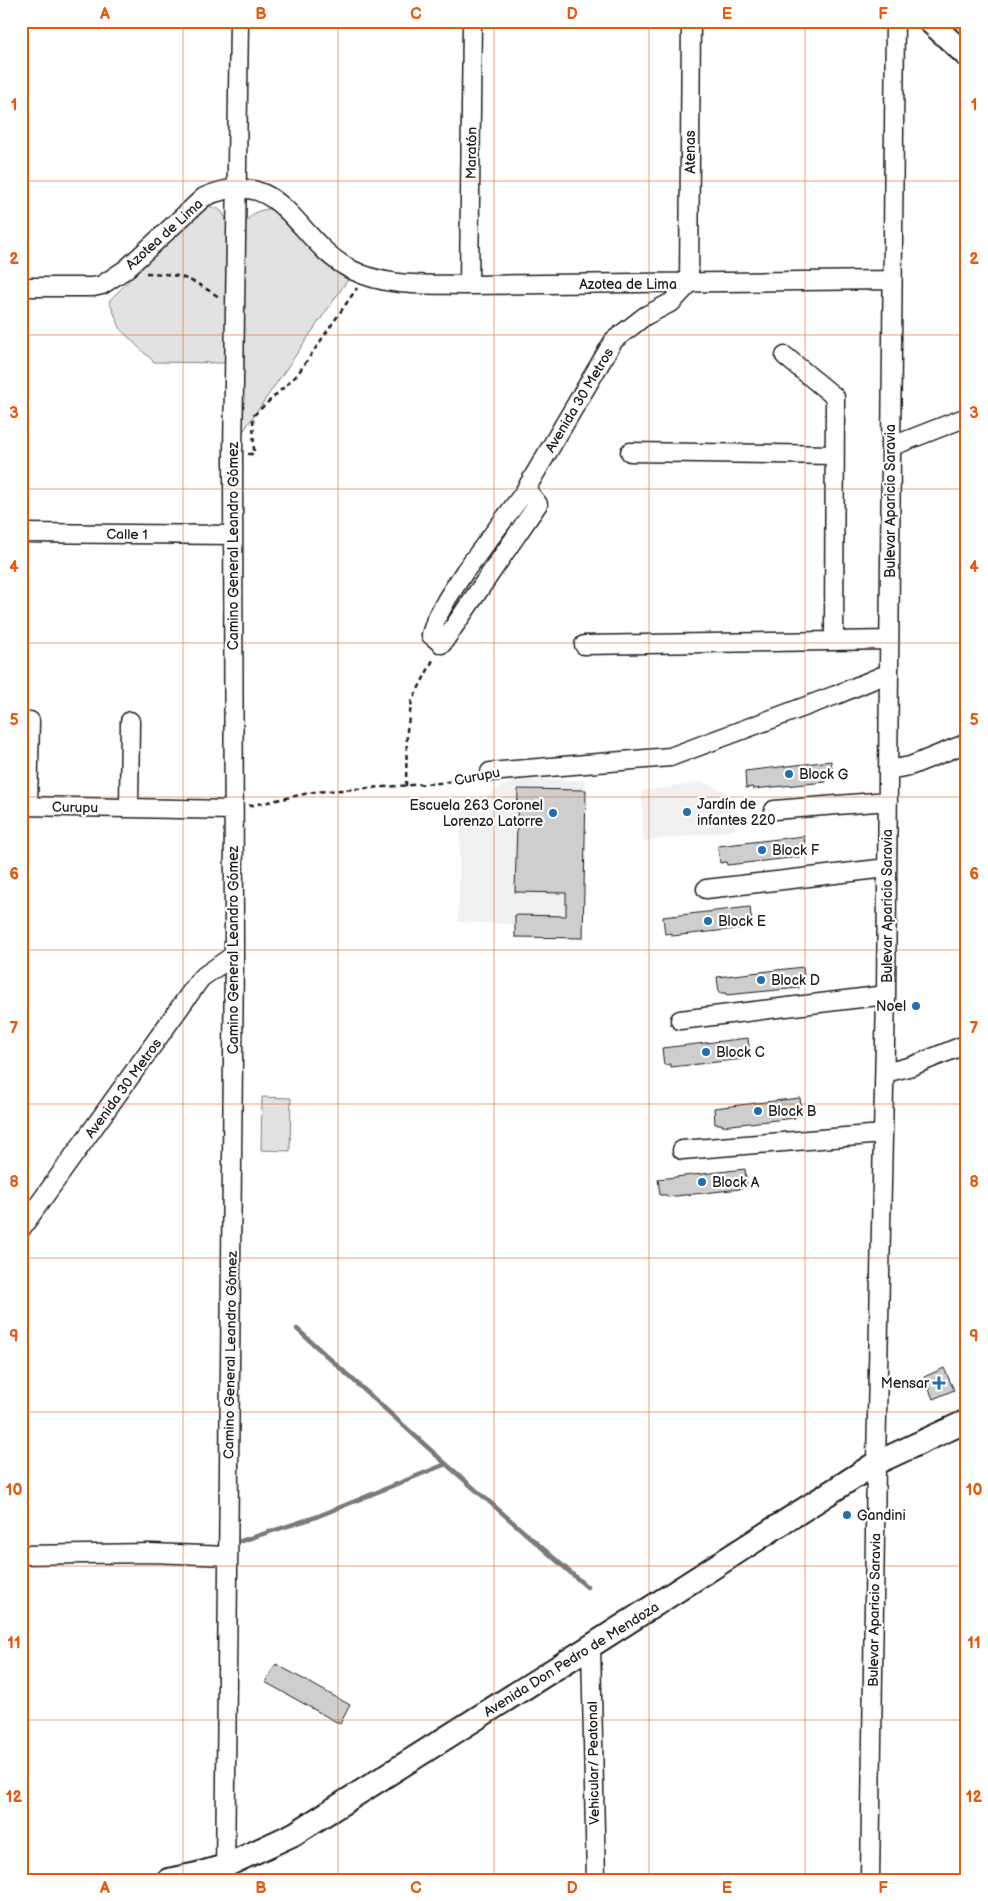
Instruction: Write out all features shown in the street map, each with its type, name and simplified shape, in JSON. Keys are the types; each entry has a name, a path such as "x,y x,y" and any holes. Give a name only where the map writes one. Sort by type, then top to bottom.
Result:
{"main road":[{"path":"930,21 967,56"},
{"name":"Avenida Don Pedro de Mendoza","path":"168,1880 197,1874 225,1873 294,1834 876,1463 967,1420"}],"street":[{"name":"Camino General Leandro Gómez","path":"225,1873 234,955 233,456 238,21"},
{"name":"Maratón","path":"469,285 472,21"},
{"name":"Atenas","path":"690,284 691,21"},
{"name":"Bulevar Aparicio Saravia","path":"870,1880 876,1463 885,1073 895,21"},
{"name":"Azotea de Lima","path":"21,287 92,287 102,285 126,269 204,197 220,190 237,188 256,189 273,197 331,256 350,269 380,281 400,284 690,284 892,280"},
{"name":"Avenida 30 Metros","path":"442,644 431,635 436,619 447,599 465,571 526,489 614,340 645,316 672,302 690,284"},
{"path":"785,356 834,397 834,641"},
{"path":"890,447 967,416"},
{"path":"630,452 834,455"},
{"name":"Calle 1","path":"21,533 233,535"},
{"path":"584,645 889,640"},
{"name":"Curupu","path":"490,772 670,757 836,695 889,673"},
{"path":"25,806 30,721"},
{"path":"129,808 130,722"},
{"path":"888,770 910,766 967,743"},
{"path":"774,810 888,801"},
{"name":"Curupu","path":"25,806 233,810"},
{"path":"706,890 887,868"},
{"name":"Avenida 30 Metros","path":"21,1229 201,978 234,955"},
{"path":"680,1020 886,995"},
{"path":"885,1073 912,1066 967,1044"},
{"path":"682,1150 883,1134"},
{"path":"21,1555 151,1552 228,1556"},
{"name":"Vehicular/ Peatonal","path":"591,1646 596,1880"}],"path":[{"name":"Azotea de Lima","path":"141,274 174,275 190,279 225,301 234,309"},
{"path":"233,456 254,454 253,416 297,375 365,276"},
{"path":"406,786 407,730 412,701 442,644"},
{"name":"Curupu","path":"233,810 314,792 406,786 473,779 490,772"}],"shaded area":[{"path":"944,21 965,21 967,23 967,41"},
{"path":"208,206 221,211 227,224 225,363 154,362 121,330 109,301 199,209"},
{"path":"269,209 276,213 330,266 349,278 242,433 244,224 255,213"},
{"path":"515,780 585,780 583,938 515,937 515,924 458,922 461,810"},
{"name":"Jardín de infantes 220","path":"702,782 728,793 736,830 643,841 642,791"},
{"path":"262,1097 291,1098 290,1151 261,1150"}],"building":[{"name":"Block G","path":"831,761 833,778 826,779 826,782 753,789 753,787 746,788 745,771"},
{"path":"518,789 586,790 583,938 515,937 515,915 566,916 566,893 515,892"},
{"name":"Block F","path":"804,836 806,853 799,854 800,857 727,865 726,862 720,863 718,846"},
{"name":"Block E","path":"750,907 752,924 745,925 745,928 672,936 672,933 665,934 663,917"},
{"name":"Block D","path":"803,967 805,984 799,985 799,988 726,995 726,993 719,993 717,977"},
{"name":"Block C","path":"748,1038 750,1055 744,1056 744,1059 671,1067 671,1064 664,1065 662,1048"},
{"name":"Block B","path":"800,1098 802,1115 795,1116 795,1118 722,1126 722,1124 715,1124 714,1108"},
{"name":"Block A","path":"745,1169 747,1186 740,1187 740,1189 667,1197 667,1195 660,1195 658,1179"},
{"name":"Mensar","path":"944,1368 954,1390 933,1399 924,1377"},
{"path":"276,1664 350,1705 340,1724 265,1682"}],"waterway":[{"path":"297,1329 446,1464 587,1587"},
{"path":"241,1541 316,1517 446,1464"}],"place":[{"name":"Block G","path":"789,774"},
{"name":"Jardín de infantes 220","path":"687,812"},
{"name":"Escuela 263 Coronel Lorenzo Latorre","path":"553,813"},
{"name":"Block F","path":"762,850"},
{"name":"Block E","path":"708,921"},
{"name":"Block D","path":"761,980"},
{"name":"Noel","path":"916,1006"},
{"name":"Block C","path":"706,1052"},
{"name":"Block B","path":"758,1111"},
{"name":"Block A","path":"702,1182"},
{"name":"Mensar","path":"939,1383"},
{"name":"Gandini","path":"847,1515"}]}
